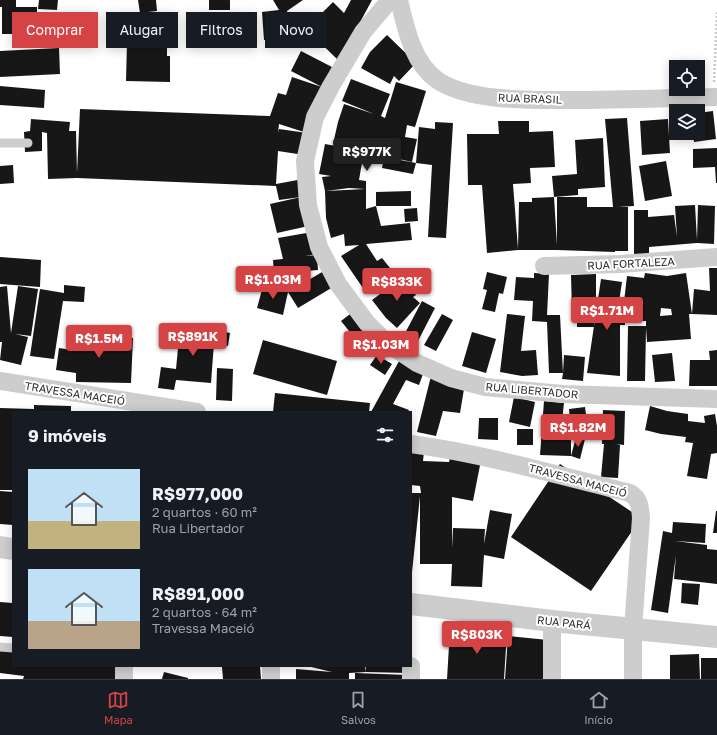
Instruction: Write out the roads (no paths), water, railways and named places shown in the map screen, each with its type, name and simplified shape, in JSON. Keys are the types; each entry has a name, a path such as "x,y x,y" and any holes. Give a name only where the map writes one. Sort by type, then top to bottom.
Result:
{"street":[{"name":"RUA LIBERTADOR","path":"390,0 363,32 331,86 315,117 305,162 308,205 319,247 338,284 367,323 388,343 417,363 451,378 485,387 563,394 717,399"},
{"name":"RUA BRASIL","path":"399,0 411,44 422,65 437,80 457,90 480,96 534,100 608,100 715,97"},
{"name":"RUA FORTALEZA","path":"544,266 620,264 717,257"},
{"name":"TRAVESSA MACEIÓ","path":"0,381 191,411"},
{"name":"TRAVESSA MACEIÓ","path":"412,444 452,449 630,493 635,496 639,501 641,518 633,629"},
{"path":"0,547 12,549"},
{"name":"RUA PARÁ","path":"412,604 552,621 717,637"},
{"path":"552,621 552,679"},
{"path":"633,629 633,679"},
{"path":"124,667 124,679"},
{"path":"271,667 271,679"},
{"path":"411,667 411,679"}],"lane":[{"path":"0,143 28,143"},
{"path":"0,647 12,648"}]}
